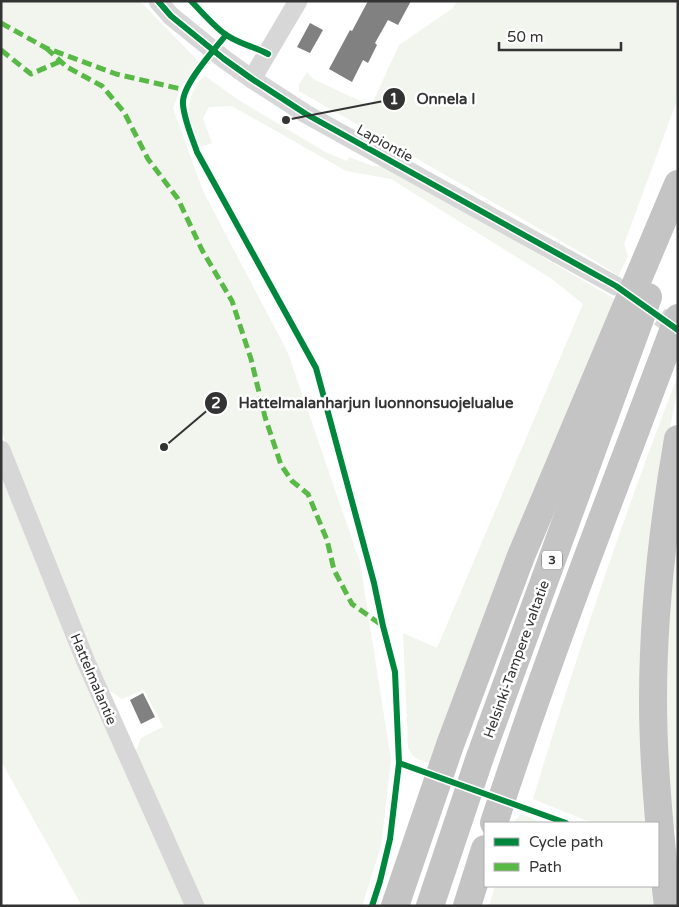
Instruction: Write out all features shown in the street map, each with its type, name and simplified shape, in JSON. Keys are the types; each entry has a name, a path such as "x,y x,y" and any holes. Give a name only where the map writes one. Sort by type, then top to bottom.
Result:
{"highway":[{"path":"395,906 450,745 521,556 678,184"},
{"name":"Helsinki-Tampere valtatie","path":"430,906 480,757 678,216"},
{"name":"3","path":"494,822 565,616 678,318"},
{"path":"668,906 655,774 653,700 656,612 667,501 678,439"},
{"path":"467,906 484,852"}],"street":[{"name":"Lapiontie","path":"158,1 171,16 224,59 306,114 616,286"},
{"path":"252,79 298,1"},
{"name":"Hattelmalantie","path":"1,450 86,662 195,906"}],"shaded area":[{"path":"1,1 140,1 199,62 181,87 173,108 203,191 288,353 360,562 391,760 381,847 362,906 202,906 135,753 141,738 163,727 144,690 122,699 107,689 1,430"},
{"path":"457,1 678,1 678,98 624,244 628,256 618,276 594,260 299,91 299,85 307,72 313,79 371,106 399,45 453,8"},
{"path":"205,76 237,99 327,153 347,161 349,157 372,166 389,167 618,301 433,764 416,758 408,748 403,633 437,648 583,304 552,279 391,179 346,171 232,106 209,107 203,118 212,143 201,147 190,118 189,103 195,88"},
{"path":"678,375 678,387 664,458 648,804 645,822 593,822 533,799 601,586"},
{"path":"1,473 187,906 82,906 1,761"},
{"path":"678,517 678,832 671,826 667,807 667,677 671,577"},
{"path":"521,814 541,822 514,822"},
{"path":"495,887 656,887 658,906 489,906"}],"building":[{"path":"368,1 411,1 398,25 388,20 375,43 377,45 368,63 363,60 352,82 329,69"},
{"path":"310,23 323,30 310,53 297,47"},
{"path":"143,693 155,717 141,724 130,700"}],"tunnel":[{"path":"637,300 678,330"}],"marked path":[{"path":"1,23 46,48 116,74 185,90"},
{"path":"46,48 67,67 102,86 124,112 148,159 178,199 202,250 232,301 251,359 265,417 281,465 292,481 308,494 327,540 334,570 352,604 383,626"},
{"path":"1,50 31,74 61,61"}],"cycle path":[{"path":"158,1 171,16 224,59 306,114 616,286 678,330"},
{"path":"191,1 224,33 237,41 268,54"},
{"path":"226,35 199,68 187,88 183,104 188,128 197,152 316,368 374,583 395,672 399,763 390,839 372,906"},
{"path":"399,763 563,822"}],"place":[{"name":"Onnela I","path":"286,120"},
{"name":"Hattelmalanharjun luonnonsuojelualue","path":"164,447"}]}
